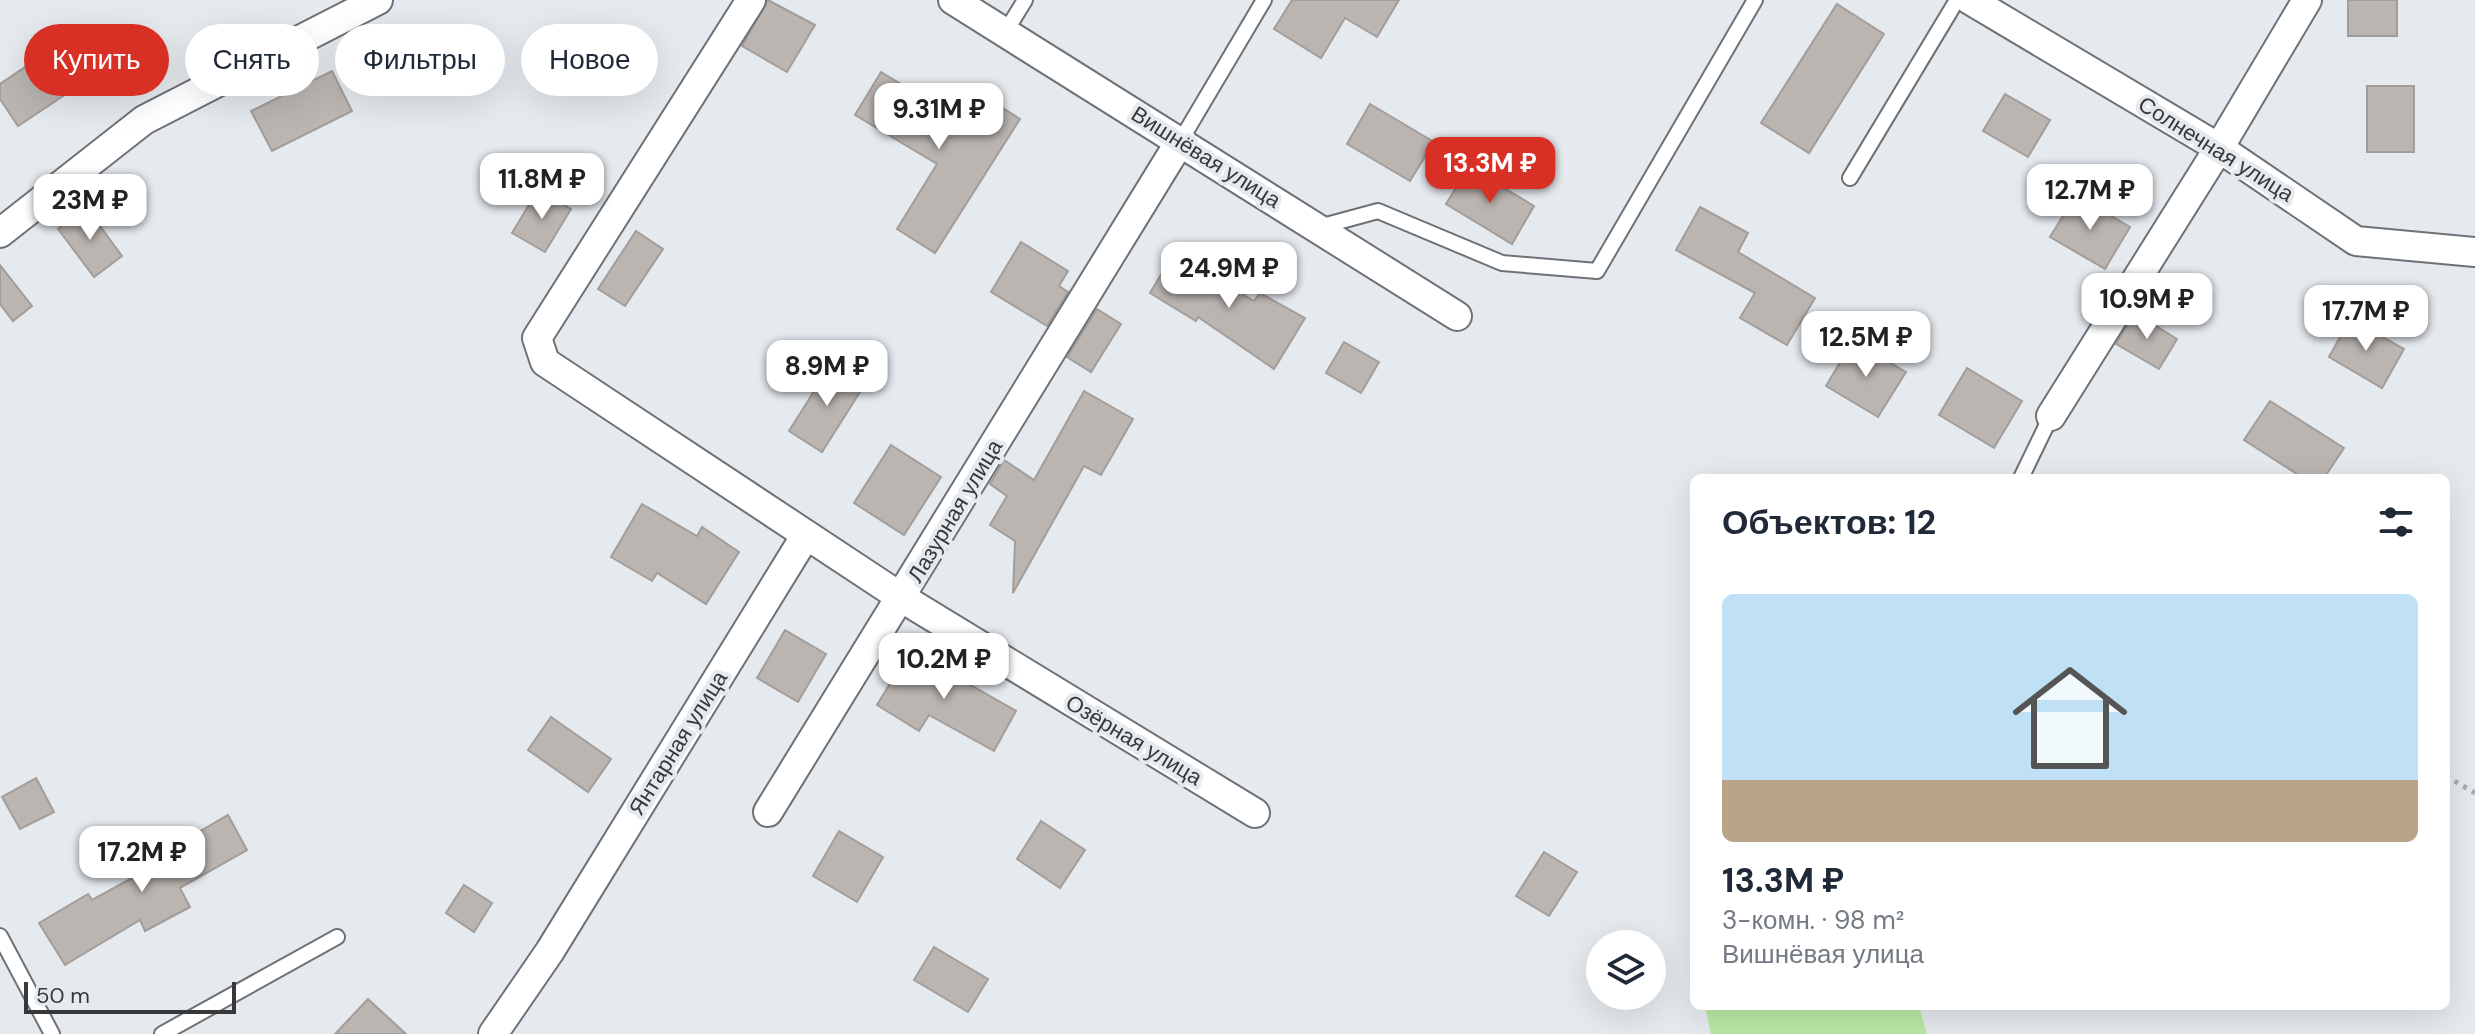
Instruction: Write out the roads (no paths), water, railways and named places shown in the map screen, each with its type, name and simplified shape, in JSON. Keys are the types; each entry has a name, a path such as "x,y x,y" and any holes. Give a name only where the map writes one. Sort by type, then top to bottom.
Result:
{"street":[{"path":"0,233 144,120 378,0"},
{"name":"Лазурная улица","path":"751,0 537,338 545,362 902,598 1181,140"},
{"name":"Вишнёвая улица","path":"953,0 1181,140 1457,316"},
{"name":"Солнечная улица","path":"1970,0 2219,148 2356,241 2475,252"},
{"path":"2051,416 2219,148 2307,0"},
{"name":"Янтарная улица","path":"493,1034 550,951 806,535"},
{"path":"768,812 902,598"},
{"name":"Озёрная улица","path":"902,598 1255,813"}],"lane":[{"path":"1006,31 1025,0"},
{"path":"1181,140 1264,0"},
{"path":"1318,227 1378,211 1502,263 1597,271 1755,0"},
{"path":"1850,178 1957,0"},
{"path":"2023,474 2051,416"},
{"path":"0,936 52,1034"},
{"path":"162,1034 337,937"}]}
